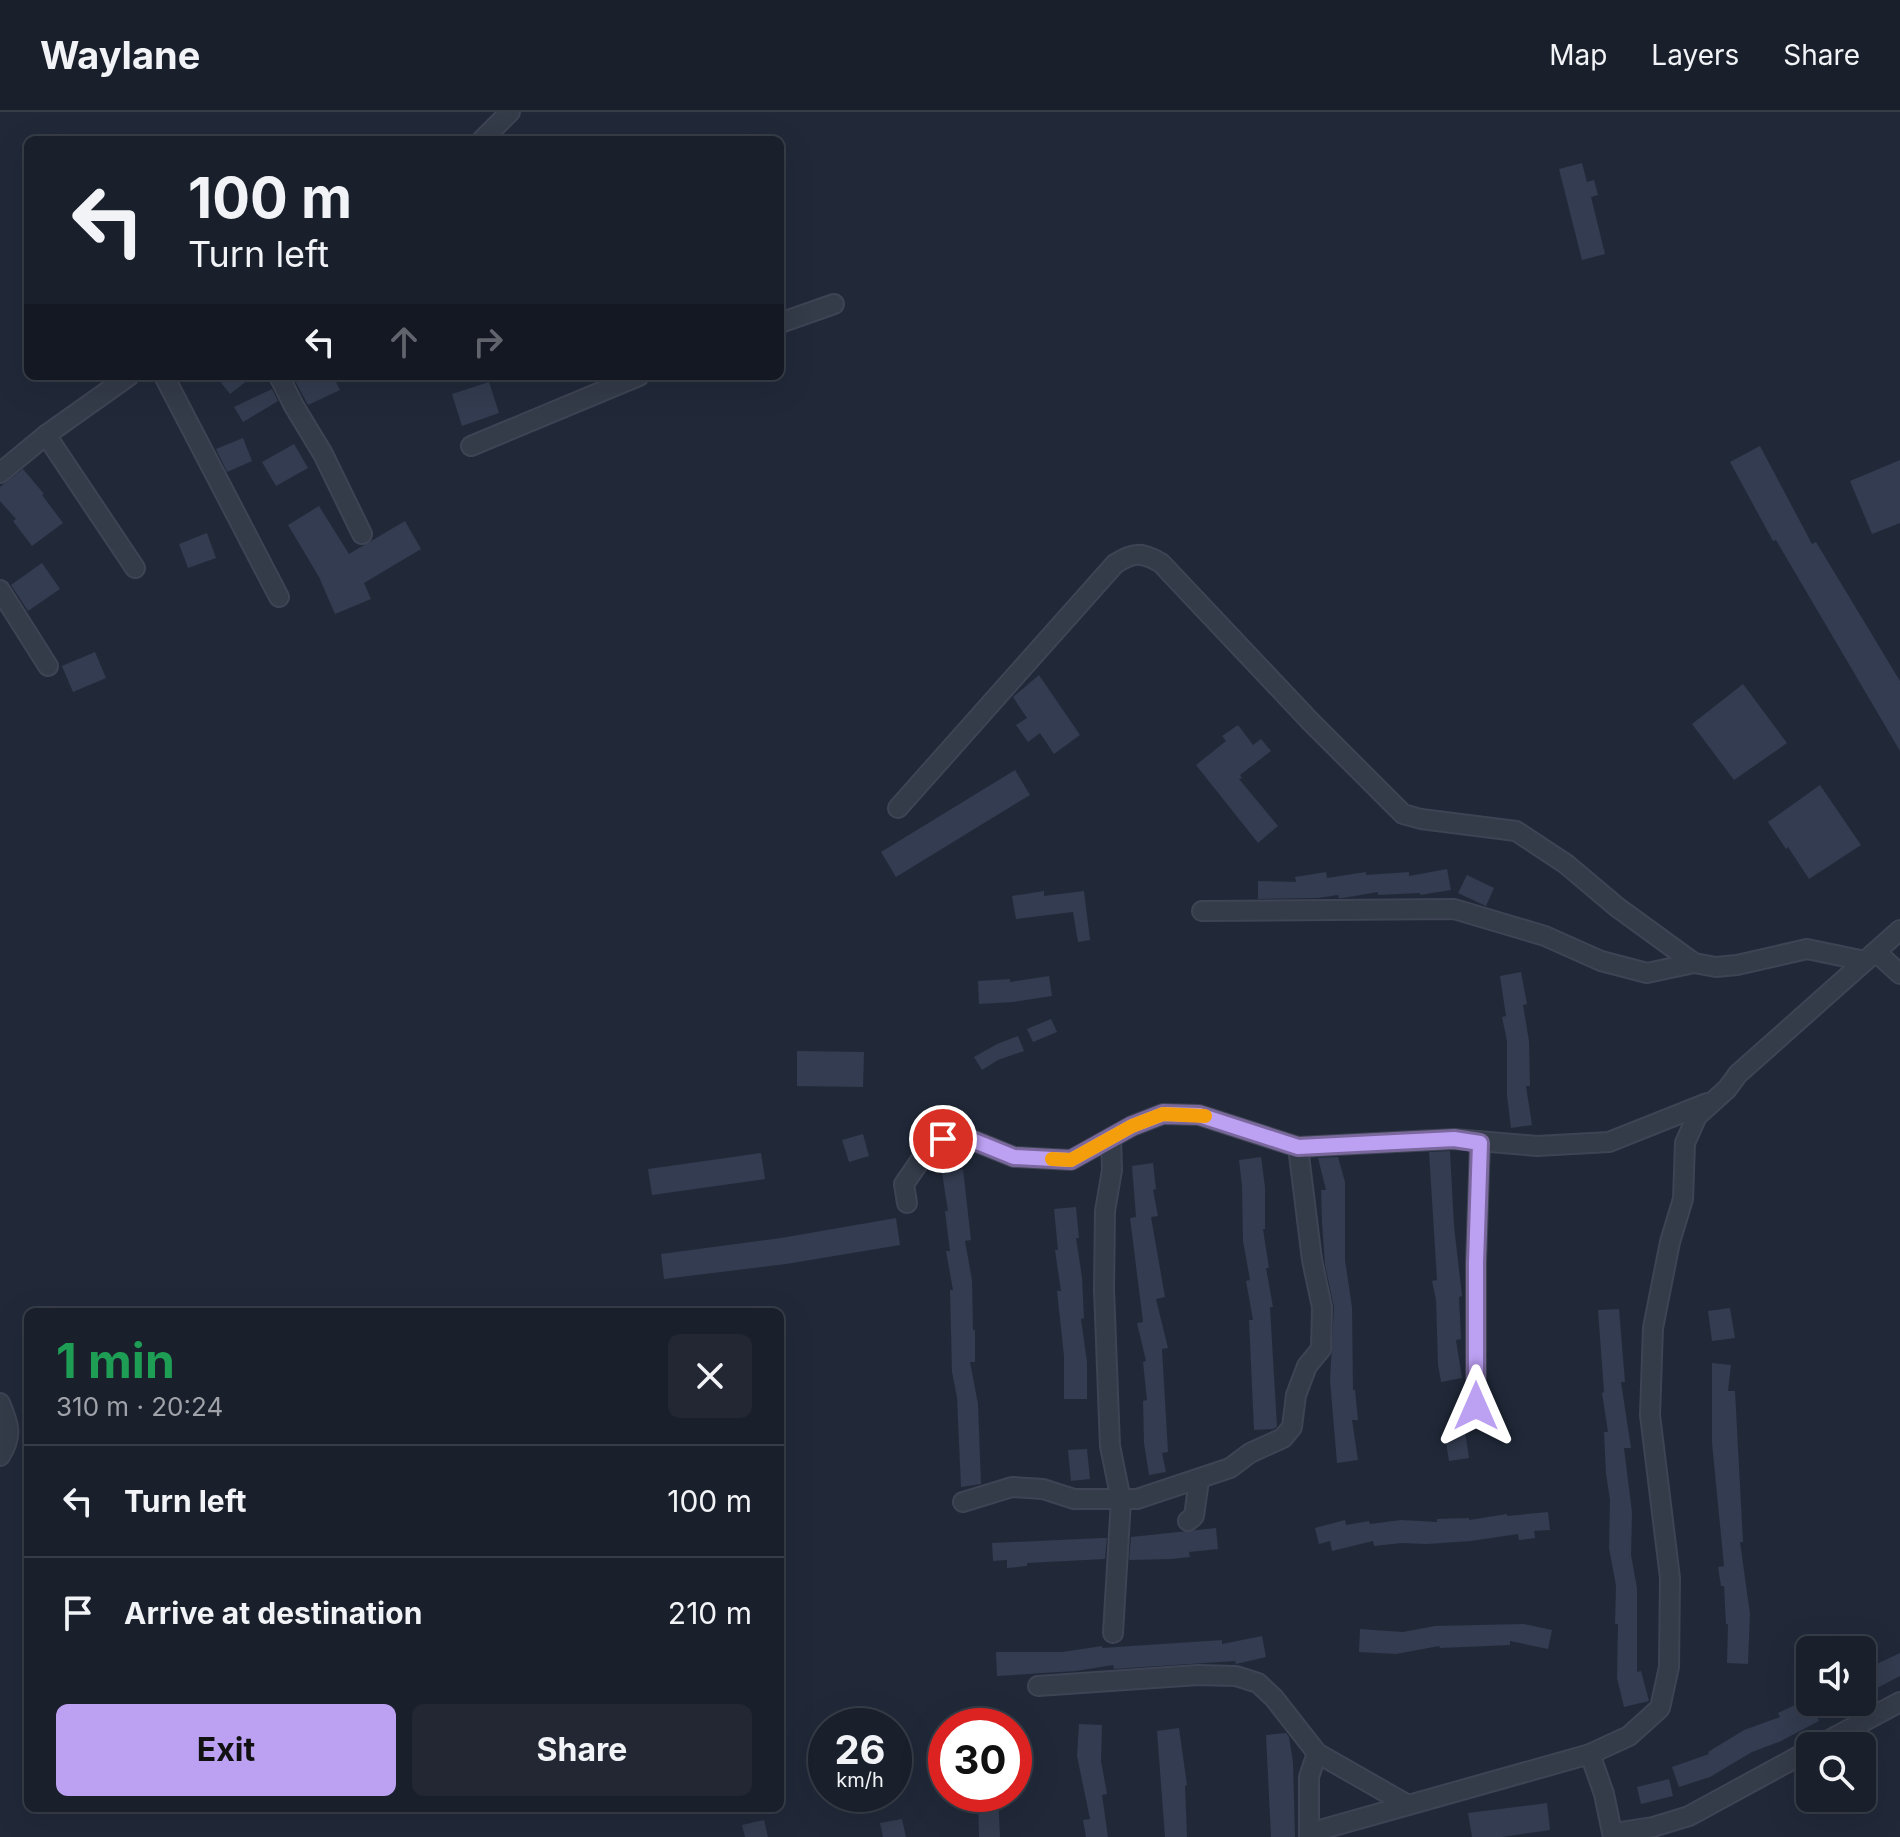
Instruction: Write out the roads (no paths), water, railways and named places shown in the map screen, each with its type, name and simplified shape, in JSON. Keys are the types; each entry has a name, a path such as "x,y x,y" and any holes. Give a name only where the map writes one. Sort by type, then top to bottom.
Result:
{"street":[{"path":"491,136 510,112"},
{"path":"784,322 834,304"},
{"path":"0,473 46,435 123,380"},
{"path":"166,380 279,597"},
{"path":"281,380 346,497 362,534"},
{"path":"471,446 621,380"},
{"path":"46,435 135,568"},
{"path":"898,808 1115,564 1130,554 1145,554 1161,563 1310,721 1403,814 1516,831 1566,864 1617,907 1694,963"},
{"path":"0,590 48,666"},
{"path":"1202,911 1454,909 1545,936 1601,961 1647,973 1694,963 1716,967 1737,965 1807,949 1871,957 1900,974"},
{"path":"1317,1753 1309,1777 1309,1835 1590,1754 1629,1736 1660,1708 1669,1667 1670,1578 1650,1415 1653,1328 1670,1242 1683,1199 1685,1143 1697,1116 1753,1059 1900,930"},
{"path":"907,1203 904,1184 922,1158 943,1139 967,1138 1014,1157 1071,1160 1132,1126 1163,1114 1199,1115 1298,1147 1454,1139 1537,1146 1609,1142 1714,1101"},
{"path":"1111,1138 1112,1170 1105,1211 1104,1289 1110,1446 1121,1500 1113,1633"},
{"path":"1476,1406 1480,1143"},
{"path":"963,1502 1012,1487 1043,1489 1074,1499 1137,1499 1230,1468 1250,1453 1283,1438 1292,1427 1296,1395 1307,1366 1321,1349 1322,1307 1312,1260 1298,1147"},
{"path":"0,1403 9,1426 9,1439 0,1456"},
{"path":"1188,1521 1194,1516 1199,1480"},
{"path":"1038,1686 1198,1675 1236,1676 1258,1683 1274,1698 1317,1753 1408,1805"},
{"path":"1844,1732 1900,1702"},
{"path":"1590,1754 1614,1835 1689,1816 1796,1758"}]}
